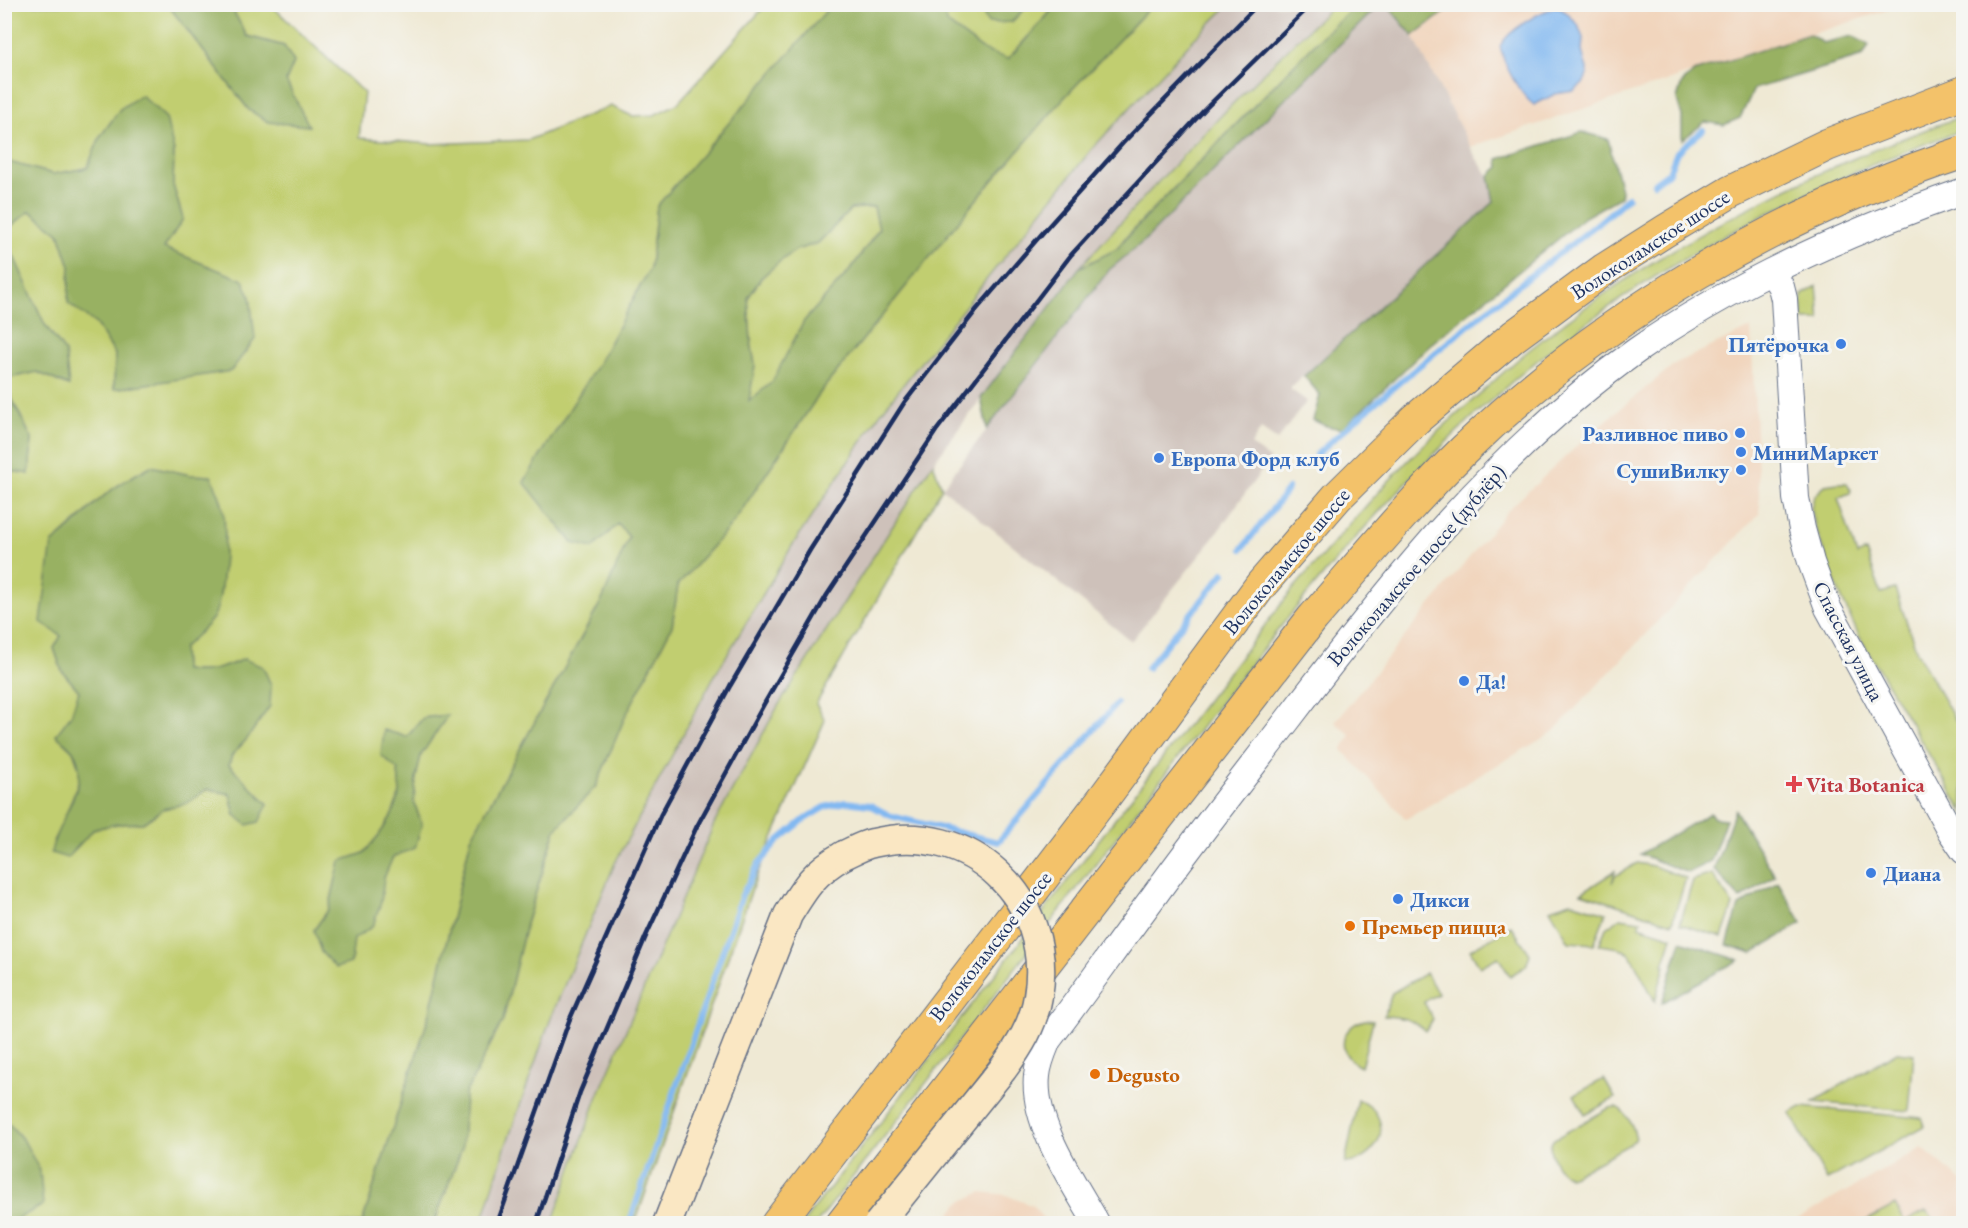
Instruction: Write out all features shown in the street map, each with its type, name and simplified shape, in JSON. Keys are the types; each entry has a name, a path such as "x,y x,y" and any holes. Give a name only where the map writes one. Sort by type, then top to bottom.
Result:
{"main road":[{"name":"Волоколамское шоссе","path":"777,1224 1106,795 1261,585 1337,497 1416,420 1514,336 1605,269 1730,192 1827,145 1964,92"},
{"path":"842,1224 1312,619 1387,532 1465,450 1538,385 1594,342 1705,269 1770,232 1859,192 1964,152"},
{"path":"667,1224 788,915 814,875 844,855 872,843 900,839 937,841 971,854 987,864 1014,890 1032,922 1037,940 1040,958 1038,996 1033,1018 1021,1044 1003,1070 878,1224"}],"street":[{"name":"Волоколамское шоссе (дублёр)","path":"1097,1224 1059,1158 1043,1117 1038,1098 1037,1077 1040,1061 1048,1041 1154,894 1325,671 1412,564 1472,495 1510,456 1552,418 1637,351 1772,272 1866,228 1964,191"},
{"name":"Спасская улица","path":"1772,272 1784,299 1796,498 1811,562 1828,608 1964,851"},
{"path":"957,1076 1109,958"}],"shaded area":[{"path":"1229,5 1334,5 1281,54 1191,145 1079,268 933,463 778,706 714,824 597,1098 552,1223 482,1224 504,1151 552,1015 615,863 712,679 792,546 880,414 982,285 1092,149 1188,45"},
{"path":"1379,5 1387,5 1413,36 1476,158 1489,176 1495,201 1291,387 1291,390 1307,401 1277,440 1261,429 1251,445 1270,459 1208,545 1131,641 942,488 1109,270 1144,241"},
{"path":"1454,5 1903,5 1470,147 1413,36"},
{"path":"1751,328 1760,513 1553,732 1406,819 1342,750 1351,735 1335,722 1508,510 1590,434 1676,363"},
{"path":"1922,1148 1963,1182 1963,1223 1789,1224"},
{"path":"981,1192 1006,1195 1033,1206 1047,1223 943,1223 959,1203"}],"green space":[{"path":"832,4 944,5 947,23 985,51 1008,59 1056,5 1152,5 1062,100 971,206 822,390 733,523 678,585 672,626 624,719 596,786 556,829 526,924 503,1020 465,1094 462,1148 434,1223 362,1223 429,1016 471,838 603,598 629,537 618,524 593,548 573,543 524,482 599,362 650,268 657,206","holes":["874,207 879,229 851,269 804,321 772,382 749,401 755,365 748,298 761,278 796,250 818,243 851,209"]},
{"path":"1358,4 1379,5 1144,241 1109,270 987,429 981,398 1079,268 1117,249 1324,34"},
{"path":"5,5 168,5 249,110 308,125 286,81 294,62 284,46 247,36 230,5 271,5 364,93 359,138 431,144 528,140 611,106 632,116 654,115 677,104 766,5 832,5 657,206 650,268 599,362 618,524 629,537 603,598 471,838 429,1016 362,1223 8,1223 43,1205 24,1141 4,1119 4,470 29,474 32,439 5,384 5,379 37,372 68,386 65,352 45,325 5,237 5,231 30,211 59,233 70,266 68,302 96,324 115,354 114,388 149,383 243,280 164,248 183,219 173,185 174,151 142,95 120,109 100,137 87,168 53,174 5,161","holes":["151,466 190,475 211,476 225,535 220,596 213,617 183,648 184,670 215,669 244,659 247,739 232,755 229,765 268,804 235,815 230,794 207,789 187,803 163,809 143,823 117,824 94,829 67,857 53,841 64,820 81,774 73,751 56,735 72,715 79,691 62,671 54,648 61,636 57,632 52,543 104,496","447,715 421,755 414,802 422,825 393,856 383,878 381,902 354,939 314,930 329,909 340,862 364,853 392,815 400,793 398,769 384,731 407,737 423,718"]},
{"path":"168,5 230,5 247,36 284,46 294,62 286,81 309,126 268,122 249,110"},
{"path":"944,5 979,5 988,23 1012,22 1028,5 1056,5 1008,60 985,51 947,23"},
{"path":"979,5 1028,5 1012,22 988,23"},
{"path":"1152,5 1229,5 1188,45 1092,149 982,285 880,414 792,546 712,680 615,863 552,1015 504,1151 482,1223 434,1224 462,1148 465,1094 503,1020 526,924 556,829 596,786 624,719 672,626 678,585 733,523 822,390 971,206 1062,100"},
{"path":"1334,5 1358,5 1324,34 1124,239 1117,249 1079,268 1172,167"},
{"path":"1387,5 1454,5 1413,36"},
{"path":"1809,34 1823,43 1852,36 1869,45 1863,56 1754,89 1740,118 1724,125 1705,122 1682,140 1682,116 1677,99 1682,83 1694,72"},
{"path":"141,95 166,118 174,151 173,185 183,219 164,248 243,280 250,296 255,339 231,371 114,389 115,354 96,324 68,303 70,266 59,233 30,211 5,231 5,161 53,174 87,168 100,137 120,109"},
{"path":"1963,116 1963,130 1850,174 1741,227 1688,257 1586,323 1484,406 1384,507 1291,614 817,1223 802,1224 1293,589 1378,493 1431,438 1529,350 1579,312 1682,244 1736,214 1848,161"},
{"path":"1582,132 1608,139 1621,190 1620,197 1585,217 1431,344 1342,429 1326,426 1313,420 1320,395 1304,376 1494,202 1489,176 1499,167 1498,159"},
{"path":"874,207 879,229 851,269 805,321 772,383 748,401 755,365 748,298 761,278 778,263 796,250 818,243 851,209"},
{"path":"5,237 45,325 65,352 69,386 37,372 5,379"},
{"path":"1817,286 1820,320 1803,320 1802,295"},
{"path":"4,384 32,439 29,474 5,470"},
{"path":"933,463 942,488 816,704 825,720 758,872 635,1223 552,1223 597,1098 714,824 778,706"},
{"path":"151,466 190,475 211,476 219,496 225,525 225,538 219,598 213,618 183,648 184,670 215,669 244,659 263,667 271,685 270,706 247,739 232,755 229,765 268,804 259,822 247,825 235,815 230,794 207,789 187,803 163,809 143,823 117,824 94,829 67,858 51,853 76,789 79,776 78,764 73,751 56,735 71,715 79,691 62,671 54,648 61,636 41,622 52,543 110,491"},
{"path":"1847,483 1851,490 1850,493 1838,498 1857,555 1866,551 1881,593 1895,589 1917,652 1963,734 1963,812 1859,636 1840,595 1815,527 1811,507 1814,497 1825,485"},
{"path":"448,715 421,755 414,802 422,825 415,848 393,857 384,878 381,902 373,926 354,939 351,963 336,968 321,952 314,930 329,909 340,861 364,853 392,815 400,793 398,770 381,755 384,730 407,737 423,718"},
{"path":"1735,810 1775,876 1740,899 1714,869"},
{"path":"1710,813 1714,818 1726,819 1711,861 1688,873 1640,854"},
{"path":"1637,863 1653,866 1686,878 1672,923 1581,893 1615,871 1612,883 1615,876"},
{"path":"1712,874 1733,905 1722,937 1680,924 1693,880"},
{"path":"1778,882 1802,923 1752,953 1727,945 1739,906"},
{"path":"1571,902 1606,913 1594,944 1569,942 1550,909"},
{"path":"1620,918 1641,921 1639,926 1672,937 1655,1001 1630,954 1620,948 1599,945 1606,928"},
{"path":"1511,926 1530,954 1526,966 1510,976 1498,957 1480,967 1470,950"},
{"path":"1681,941 1739,960 1662,1003"},
{"path":"1426,973 1438,994 1424,1002 1433,1019 1426,1031 1406,1019 1384,1016 1392,993"},
{"path":"1365,1020 1373,1021 1361,1067 1347,1056 1344,1042 1349,1029"},
{"path":"1897,1052 1914,1054 1909,1111 1813,1102"},
{"path":"1604,1079 1615,1098 1585,1115 1574,1095"},
{"path":"1358,1100 1375,1112 1380,1124 1380,1132 1378,1140 1369,1153 1354,1162 1345,1163"},
{"path":"1616,1107 1629,1120 1635,1139 1630,1144 1569,1177 1557,1165 1551,1154 1551,1144 1554,1139 1609,1108"},
{"path":"1801,1107 1921,1118 1925,1126 1827,1180 1790,1113"},
{"path":"5,1119 24,1141 40,1171 43,1205 8,1224 4,1223"},
{"path":"1895,1205 1906,1223 1862,1223"},
{"path":"1927,1210 1935,1223 1909,1223 1907,1221"}],"water":[{"path":"1557,7 1566,12 1578,25 1583,38 1582,51 1588,73 1583,84 1574,91 1555,94 1534,105 1523,94 1513,78 1500,46 1525,22"}],"waterway":[{"path":"1654,183 1669,172 1677,152 1703,130"},
{"path":"1316,455 1417,368 1589,231 1628,197"},
{"path":"1242,549 1288,489"},
{"path":"1147,668 1224,573"},
{"path":"629,1224 742,895 759,863 779,840 805,819 825,807 846,802 870,805 891,816 998,842 1117,703"}],"railway":[{"path":"497,1224 569,1021 661,814 730,686 810,550 904,403 977,309 1123,143 1258,4"},
{"path":"536,1224 580,1092 646,936 697,826 827,595 936,431 1071,255 1206,108 1312,4"}],"place":[{"name":"Пятёрочка","path":"1841,344"},
{"name":"Разливное пиво","path":"1740,433"},
{"name":"МиниМаркет","path":"1741,452"},
{"name":"Европа Форд клуб","path":"1159,458"},
{"name":"СушиВилку","path":"1741,470"},
{"name":"Да!","path":"1464,681"},
{"name":"Vita Botanica","path":"1794,784"},
{"name":"Диана","path":"1871,873"},
{"name":"Дикси","path":"1398,899"},
{"name":"Премьер пицца","path":"1350,926"},
{"name":"Degusto","path":"1095,1074"}]}
